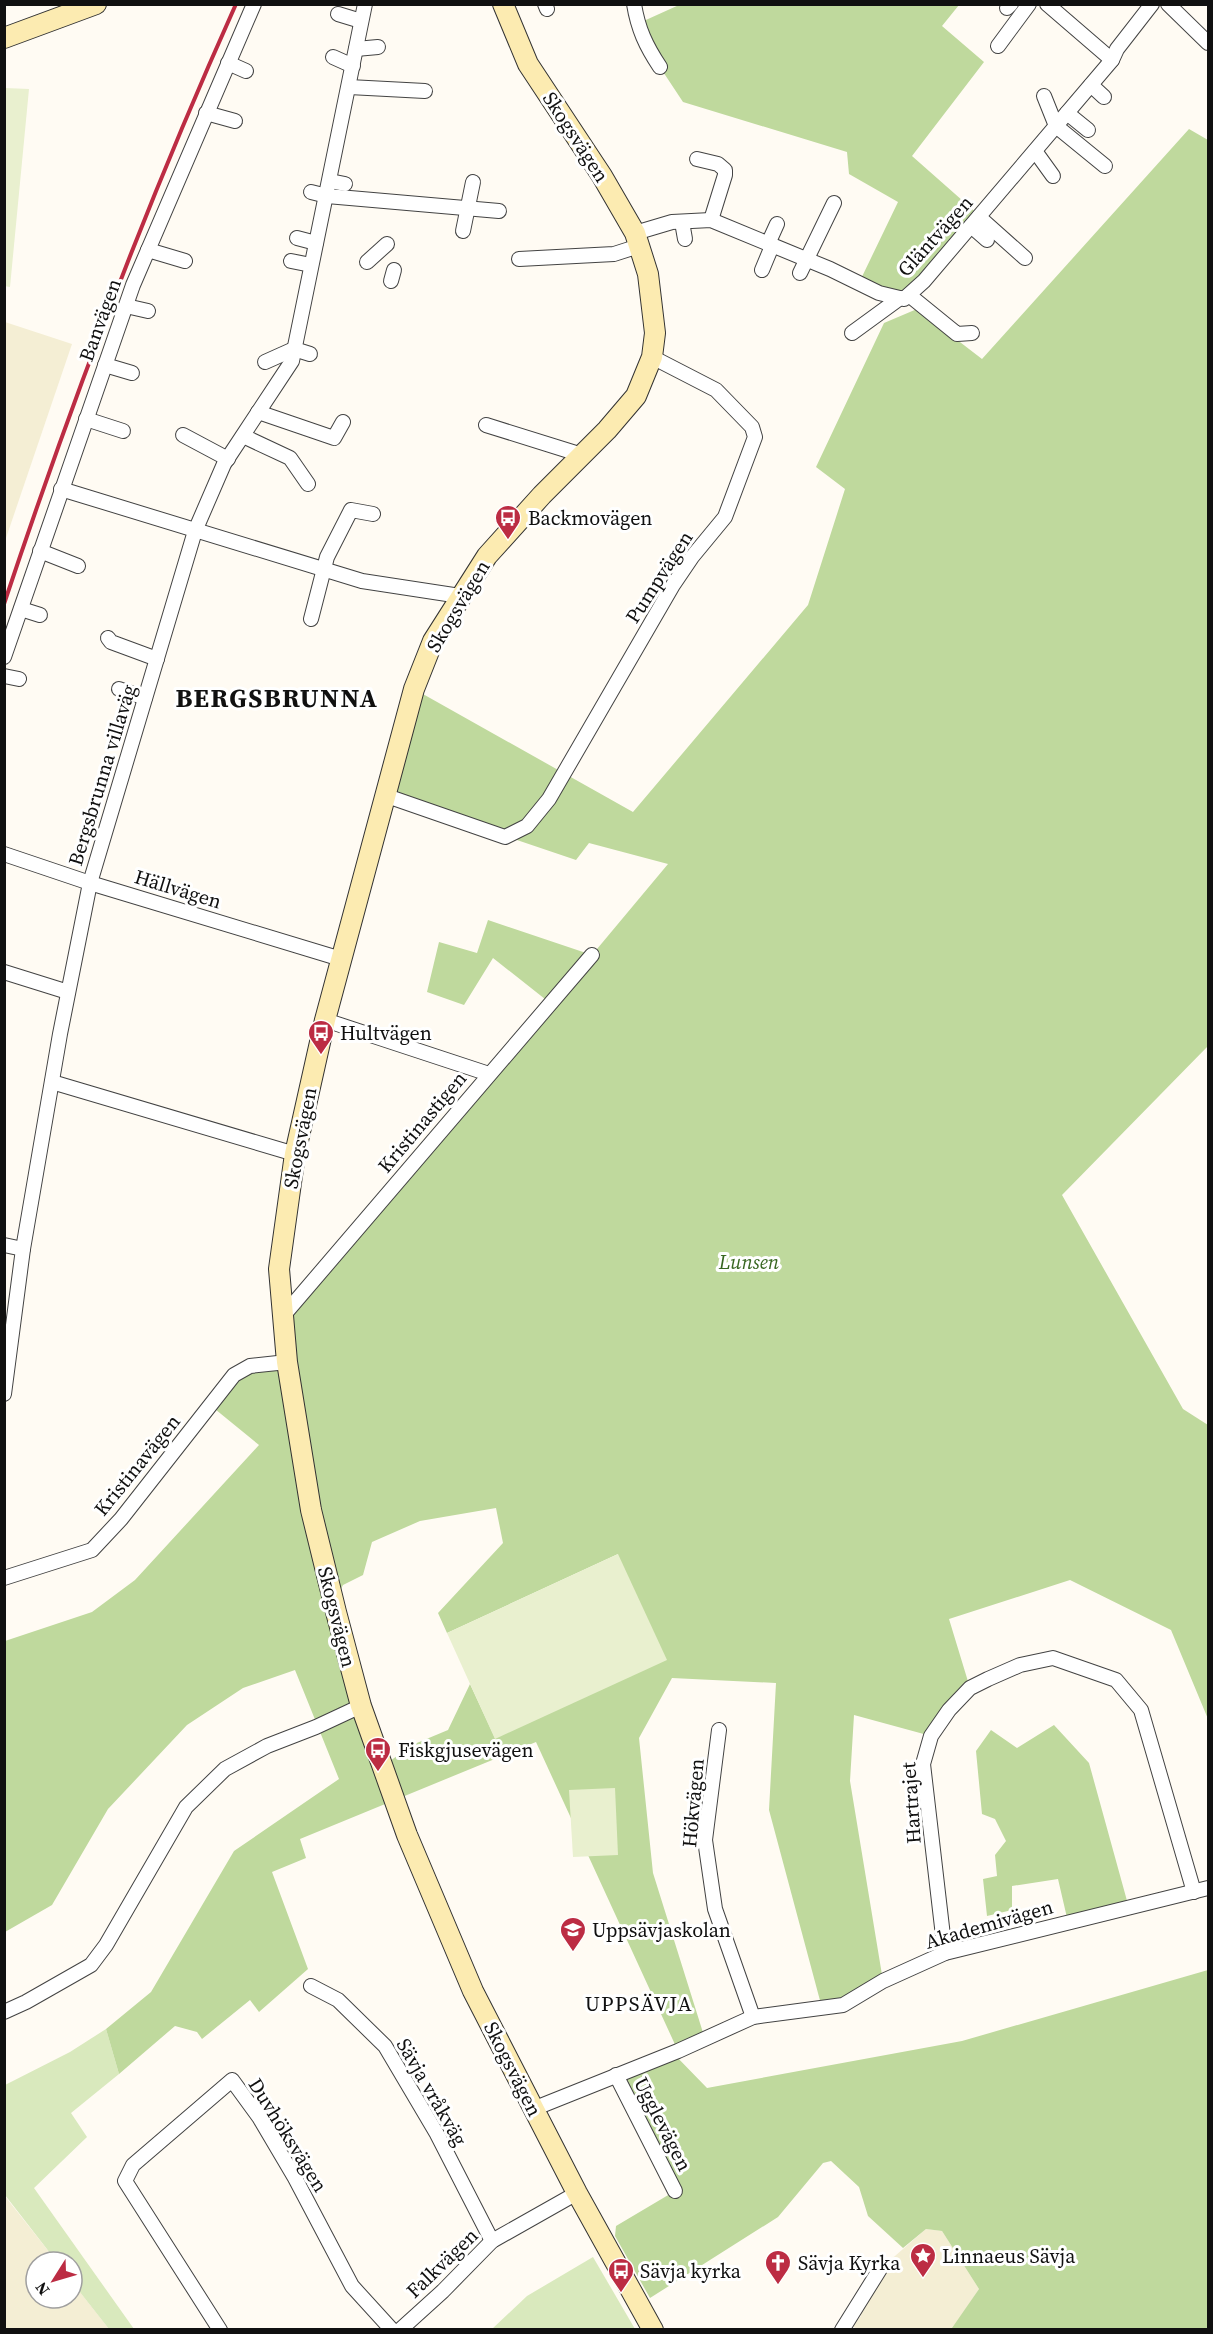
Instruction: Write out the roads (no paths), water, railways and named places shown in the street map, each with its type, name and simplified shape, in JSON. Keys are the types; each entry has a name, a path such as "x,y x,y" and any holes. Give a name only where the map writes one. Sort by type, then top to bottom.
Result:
{"street":[{"path":"4,38 96,4"},
{"name":"Banvägen","path":"4,657 126,306 148,250 188,170 206,113 228,63 244,34 254,4"},
{"name":"Bergsbrunna villaväg","path":"4,1394 23,1249 68,992 90,883 145,698 155,648 186,581 195,531 210,514 228,459 258,412 265,391 292,361 316,243 329,206 337,113 348,87 365,4"},
{"name":"Skogsvägen","path":"503,4 528,64 602,176 637,239 648,274 655,333 652,357 636,396 488,556 460,596 434,641 414,689 325,1020 295,1155 279,1269 287,1362 311,1510 361,1706 407,1835 473,1991 532,2109 653,2330"},
{"path":"634,4 637,24 644,43 660,67"},
{"path":"998,46 1029,4"},
{"path":"1047,4 1112,60"},
{"name":"Gläntvägen","path":"519,259 614,254 637,239 672,222 711,220 806,260 825,262 879,293 905,296 928,287 1026,155 1056,126 1091,86 1152,4"},
{"path":"1168,4 1183,12 1209,43"},
{"path":"338,14 362,21"},
{"path":"356,49 378,47"},
{"path":"333,57 353,66"},
{"path":"228,63 246,71"},
{"path":"1091,86 1104,97"},
{"path":"348,87 425,92"},
{"path":"1044,96 1056,126 1105,166"},
{"path":"206,113 235,121"},
{"path":"1067,113 1088,130"},
{"path":"701,155 698,159 723,161 725,175 717,191 711,220"},
{"path":"1026,155 1053,176"},
{"path":"330,181 345,184"},
{"path":"463,231 473,182"},
{"path":"311,192 329,206 468,207 499,211"},
{"path":"801,273 834,203"},
{"path":"978,218 998,221"},
{"path":"978,218 987,240"},
{"path":"978,218 1025,258"},
{"path":"682,222 685,239"},
{"path":"762,270 777,224"},
{"path":"297,238 316,243"},
{"path":"367,262 387,244"},
{"path":"148,250 184,261"},
{"path":"291,261 311,266"},
{"path":"852,333 905,296 957,334 972,333"},
{"path":"126,306 148,311"},
{"path":"265,362 294,349 310,354"},
{"name":"Pumpvägen","path":"384,795 505,837 527,826 549,799 673,585 692,557 725,517 755,437 752,427 716,390 652,357"},
{"path":"105,365 132,373"},
{"path":"258,412 334,438 343,422"},
{"path":"86,419 123,431"},
{"path":"486,424 582,455"},
{"path":"183,435 228,459"},
{"path":"243,436 290,458 308,484"},
{"path":"61,489 100,495 195,531 362,581 460,596"},
{"path":"311,619 327,557 351,510 373,514"},
{"path":"40,551 78,566"},
{"path":"21,609 40,615"},
{"path":"108,638 111,642 155,648"},
{"path":"4,676 19,679"},
{"path":"119,689 145,698"},
{"name":"Hällvägen","path":"4,854 90,883 341,959"},
{"name":"Kristinastigen","path":"283,1316 592,955"},
{"path":"4,972 68,992"},
{"path":"325,1020 489,1074"},
{"path":"52,1082 295,1155"},
{"path":"4,1245 23,1249"},
{"name":"Kristinavägen","path":"4,1578 92,1550 121,1519 234,1375 250,1366 287,1362"},
{"name":"Hartrajet","path":"945,1953 923,1764 932,1736 949,1710 970,1688 1020,1665 1053,1658 1116,1680 1141,1710 1194,1892"},
{"path":"4,2012 91,1965 106,1945 186,1807 225,1769 267,1746 361,1706"},
{"name":"Hökvägen","path":"719,1730 705,1840 715,1909 753,2017"},
{"name":"Akademivägen","path":"532,2109 678,2051 753,2017 843,2005 883,1981 945,1953 1209,1888"},
{"name":"Sävja vråkväg","path":"311,1986 338,2000 385,2046 436,2134 492,2241"},
{"name":"Ugglevägen","path":"616,2075 675,2191"},
{"name":"Duvhöksvägen","path":"220,2330 125,2181 133,2166 232,2080 259,2117 295,2178 352,2286 392,2330"},
{"name":"Falkvägen","path":"400,2330 443,2292 492,2241 577,2193"},
{"path":"842,2330 880,2269"}],"railway":[{"path":"4,604 112,301 172,152 236,4"}],"place":[{"name":"Backmovägen","path":"508,541"},
{"name":"Hultvägen","path":"321,1056"},
{"name":"Fiskgjusevägen","path":"378,1773"},
{"name":"Uppsävjaskolan","path":"573,1953"},
{"name":"Linnaeus Sävja","path":"923,2279"},
{"name":"Sävja Kyrka","path":"778,2286"},
{"name":"Sävja kyrka","path":"621,2294"}],"district":[{"name":"BERGSBRUNNA","path":"277,698"},
{"name":"UPPSÄVJA","path":"639,2003"}],"park label":[{"name":"Lunsen","path":"749,1262"}]}
